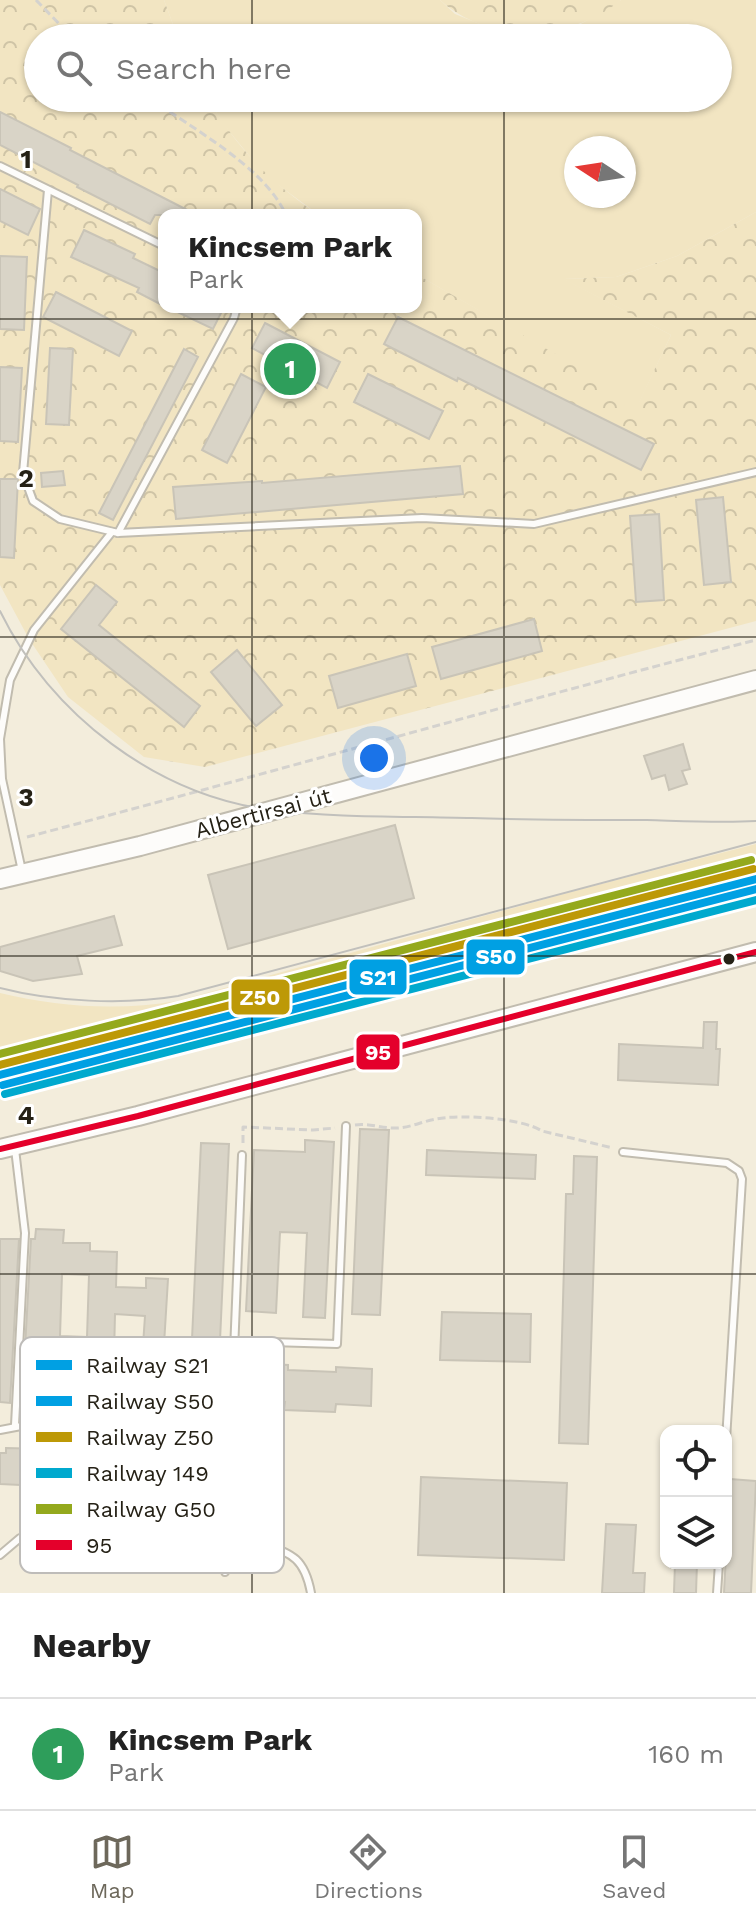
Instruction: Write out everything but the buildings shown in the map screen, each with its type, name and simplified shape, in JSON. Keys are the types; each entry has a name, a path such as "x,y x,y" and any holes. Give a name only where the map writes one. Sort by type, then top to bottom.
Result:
{"street":[{"name":"Albertirsai út","path":"0,879 140,846 756,680"},
{"path":"7,1147 138,1116 756,952"}],"lane":[{"path":"0,166 158,243"},
{"path":"48,190 23,473 33,501 60,519 115,532 422,518 534,524 756,472"},
{"path":"22,874 2,779 0,739 10,680 34,630 115,532 235,313"},
{"path":"284,1342 337,1344 346,1126"},
{"path":"7,1147 25,1233 15,1425"},
{"path":"623,1152 727,1163 739,1171 742,1179 727,1425"},
{"path":"234,1337 242,1155"},
{"path":"0,1430 20,1424"},
{"path":"0,1555 20,1538"},
{"path":"284,1552 297,1560 308,1573 311,1593"},
{"path":"717,1593 719,1569"}],"path":[{"path":"36,0 59,24"},
{"path":"172,112 246,167 283,209"},
{"path":"15,840 756,640"},
{"path":"242,1155 243,1127 313,1130 365,1124 397,1128 440,1118 514,1120 542,1131 623,1152"}],"green space":[{"path":"0,0 164,0 173,24 24,24 24,112 217,112 256,163 311,209 158,209 158,313 422,313 422,277 639,402 671,335 563,279 616,277 677,256 756,212 756,621 205,767 144,757 68,697 29,639 0,585"},
{"path":"164,0 440,0 455,14 480,24 173,24"},
{"path":"440,0 621,0 601,14 578,24 480,24 460,15"},
{"path":"621,0 756,0 756,212 677,256 616,277 564,279 671,335 639,403 422,277 422,209 311,209 265,175 216,112 732,112 732,24 581,24"},
{"path":"756,844 756,863 429,945 419,954 0,1064 0,993 44,1002 88,1006 133,1006 177,1001"}],"tram line":[{"path":"0,611 21,649 47,684 78,716 112,744 149,768 229,802 297,813 347,816 756,821"},
{"path":"0,988 89,1001 135,1001 178,996 756,842"}],"rail line":[{"name":"G50","path":"0,1054 751,860"},
{"name":"Z50","path":"0,1065 753,869"},
{"name":"S21","path":"0,1075 756,879"},
{"name":"S50","path":"3,1085 756,889"},
{"name":"149","path":"5,1094 756,900"}],"transit line":[{"name":"95","path":"0,1149 138,1116 756,952"}],"place":[{"name":"Kincsem Park","path":"290,369"}]}
